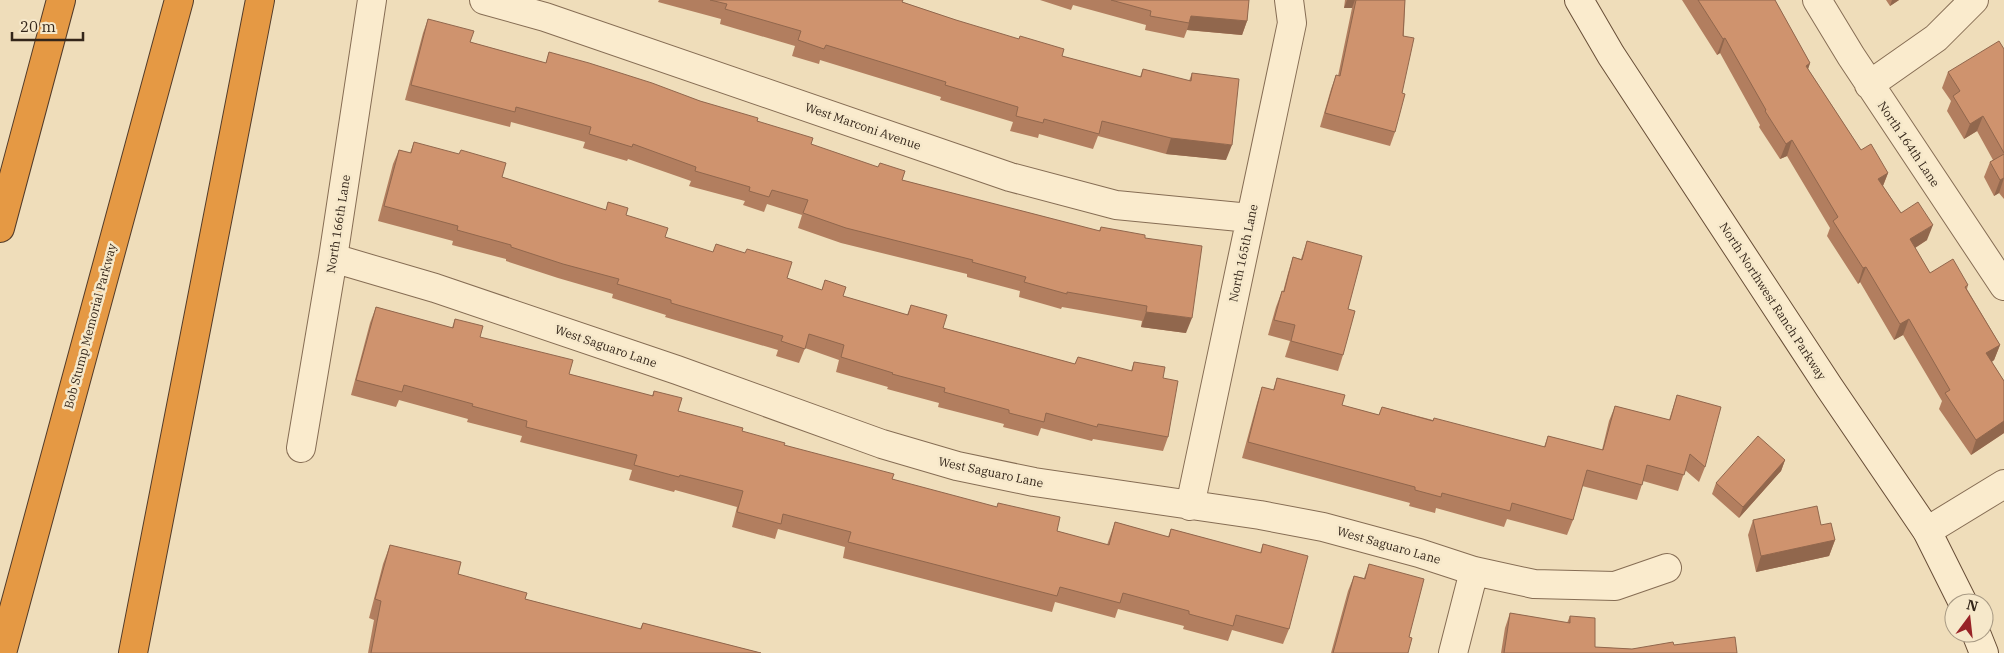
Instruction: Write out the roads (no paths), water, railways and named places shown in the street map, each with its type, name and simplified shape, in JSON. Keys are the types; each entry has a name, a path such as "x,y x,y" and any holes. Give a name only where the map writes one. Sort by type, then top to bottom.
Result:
{"highway":[{"path":"0,228 61,0"},
{"name":"Bob Stump Memorial Parkway","path":"2,653 179,0"},
{"path":"134,653 260,0"}],"street":[{"name":"North 166th Lane","path":"301,448 333,258 372,0"},
{"name":"West Marconi Avenue","path":"484,0 545,17 1010,177 1116,205 1250,218"},
{"name":"North 165th Lane","path":"1190,506 1292,23 1290,0"},
{"name":"North Northwest Ranch Parkway","path":"1579,0 1611,55 1829,387 1927,531 1958,593"},
{"name":"North 164th Lane","path":"1817,0 1869,85 2004,286"},
{"path":"1869,85 1936,38 1974,0"},
{"name":"West Saguaro Lane","path":"333,258 435,288 677,370 882,444 957,466 1034,482 1323,526 1419,553 1474,571 1534,584 1615,586 1667,568"},
{"path":"1927,531 2004,484"},
{"path":"1453,653 1474,571"}]}
